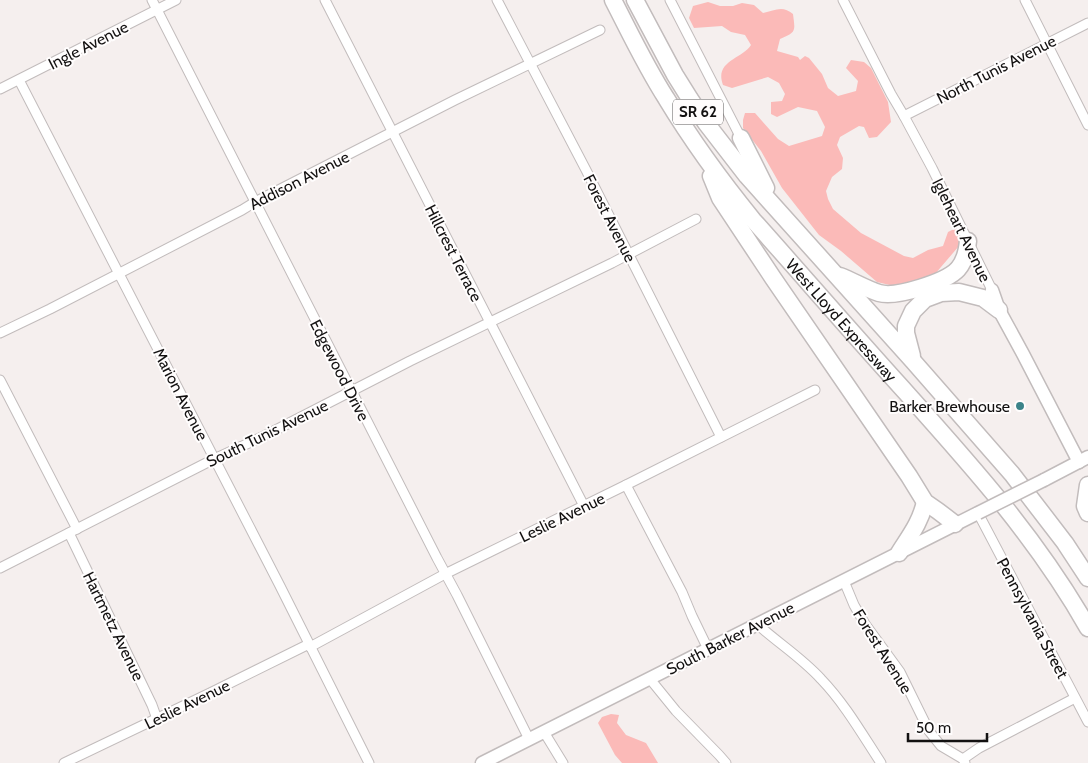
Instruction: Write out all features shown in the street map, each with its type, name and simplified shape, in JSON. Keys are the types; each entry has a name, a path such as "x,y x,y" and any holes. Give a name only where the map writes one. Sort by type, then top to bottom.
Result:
{"highway":[{"name":"West Lloyd Expressway","path":"613,0 665,98 700,151 729,190 1009,511 1036,546 1088,628"},
{"name":"West Lloyd Expressway","path":"635,0 674,75 706,123 747,176 1012,474 1088,578"},
{"path":"741,138 779,212"},
{"path":"700,151 720,198 925,502 955,524"},
{"path":"836,274 879,293 900,293 940,281 953,274 961,265 966,254 968,241"},
{"path":"940,281 964,282 992,290"},
{"path":"913,361 906,326 913,311 925,299 941,292 959,292 982,298 999,310"},
{"path":"1088,485 1085,506 1088,513"},
{"path":"899,553 919,522 925,502"}],"main road":[{"name":"Igleheart Avenue","path":"992,290 999,310 1083,459"},
{"name":"South Barker Avenue","path":"482,763 1083,459"}],"street":[{"name":"Edgewood Drive","path":"152,0 530,739"},
{"name":"Ingle Avenue","path":"0,90 176,0"},
{"name":"Hillcrest Terrace","path":"325,0 584,506"},
{"name":"Forest Avenue","path":"497,0 721,437"},
{"path":"670,0 741,138"},
{"name":"Igleheart Avenue","path":"843,0 992,290"},
{"path":"1025,0 1088,125"},
{"name":"North Tunis Avenue","path":"904,116 1088,23"},
{"name":"Addison Avenue","path":"0,333 455,100 600,30"},
{"name":"Marion Avenue","path":"19,80 369,763"},
{"name":"South Tunis Avenue","path":"0,568 214,459 612,263 696,219"},
{"name":"Hartmetz Avenue","path":"0,380 73,531 157,719"},
{"name":"Leslie Avenue","path":"64,763 309,646 445,574 815,390"},
{"path":"626,485 682,592 708,649"},
{"name":"Pennsylvania Street","path":"978,513 1088,722"},
{"name":"Forest Avenue","path":"844,581 854,605 865,624 900,672 929,731 941,746 964,761"},
{"path":"757,624 821,679 861,730 881,763"},
{"path":"650,678 676,711 726,763"},
{"path":"964,761 979,748 1075,698"},
{"path":"544,732 564,763"}],"shaded area":[{"path":"708,2 720,6 733,6 742,3 754,5 763,13 779,9 789,11 793,14 794,30 789,35 780,39 777,51 798,57 800,60 805,56 809,58 822,74 828,88 838,96 856,91 858,81 846,68 851,60 864,62 871,68 888,102 891,122 877,137 869,138 864,127 859,126 840,137 837,145 843,158 842,169 832,177 826,191 828,199 833,209 861,233 904,256 913,258 928,250 943,246 948,232 957,229 962,236 959,246 935,274 898,287 877,282 819,235 782,188 761,151 743,128 743,120 745,113 755,113 778,139 789,146 822,136 825,127 817,111 798,107 777,117 771,114 771,102 782,101 785,94 779,83 768,77 732,88 723,85 721,77 726,65 751,45 745,35 731,32 722,26 694,28 689,18 693,6"},
{"path":"611,714 619,715 617,723 626,735 646,743 658,763 622,763 615,755 598,723 602,717"}],"place":[{"name":"Barker Brewhouse","path":"1020,406"}]}
